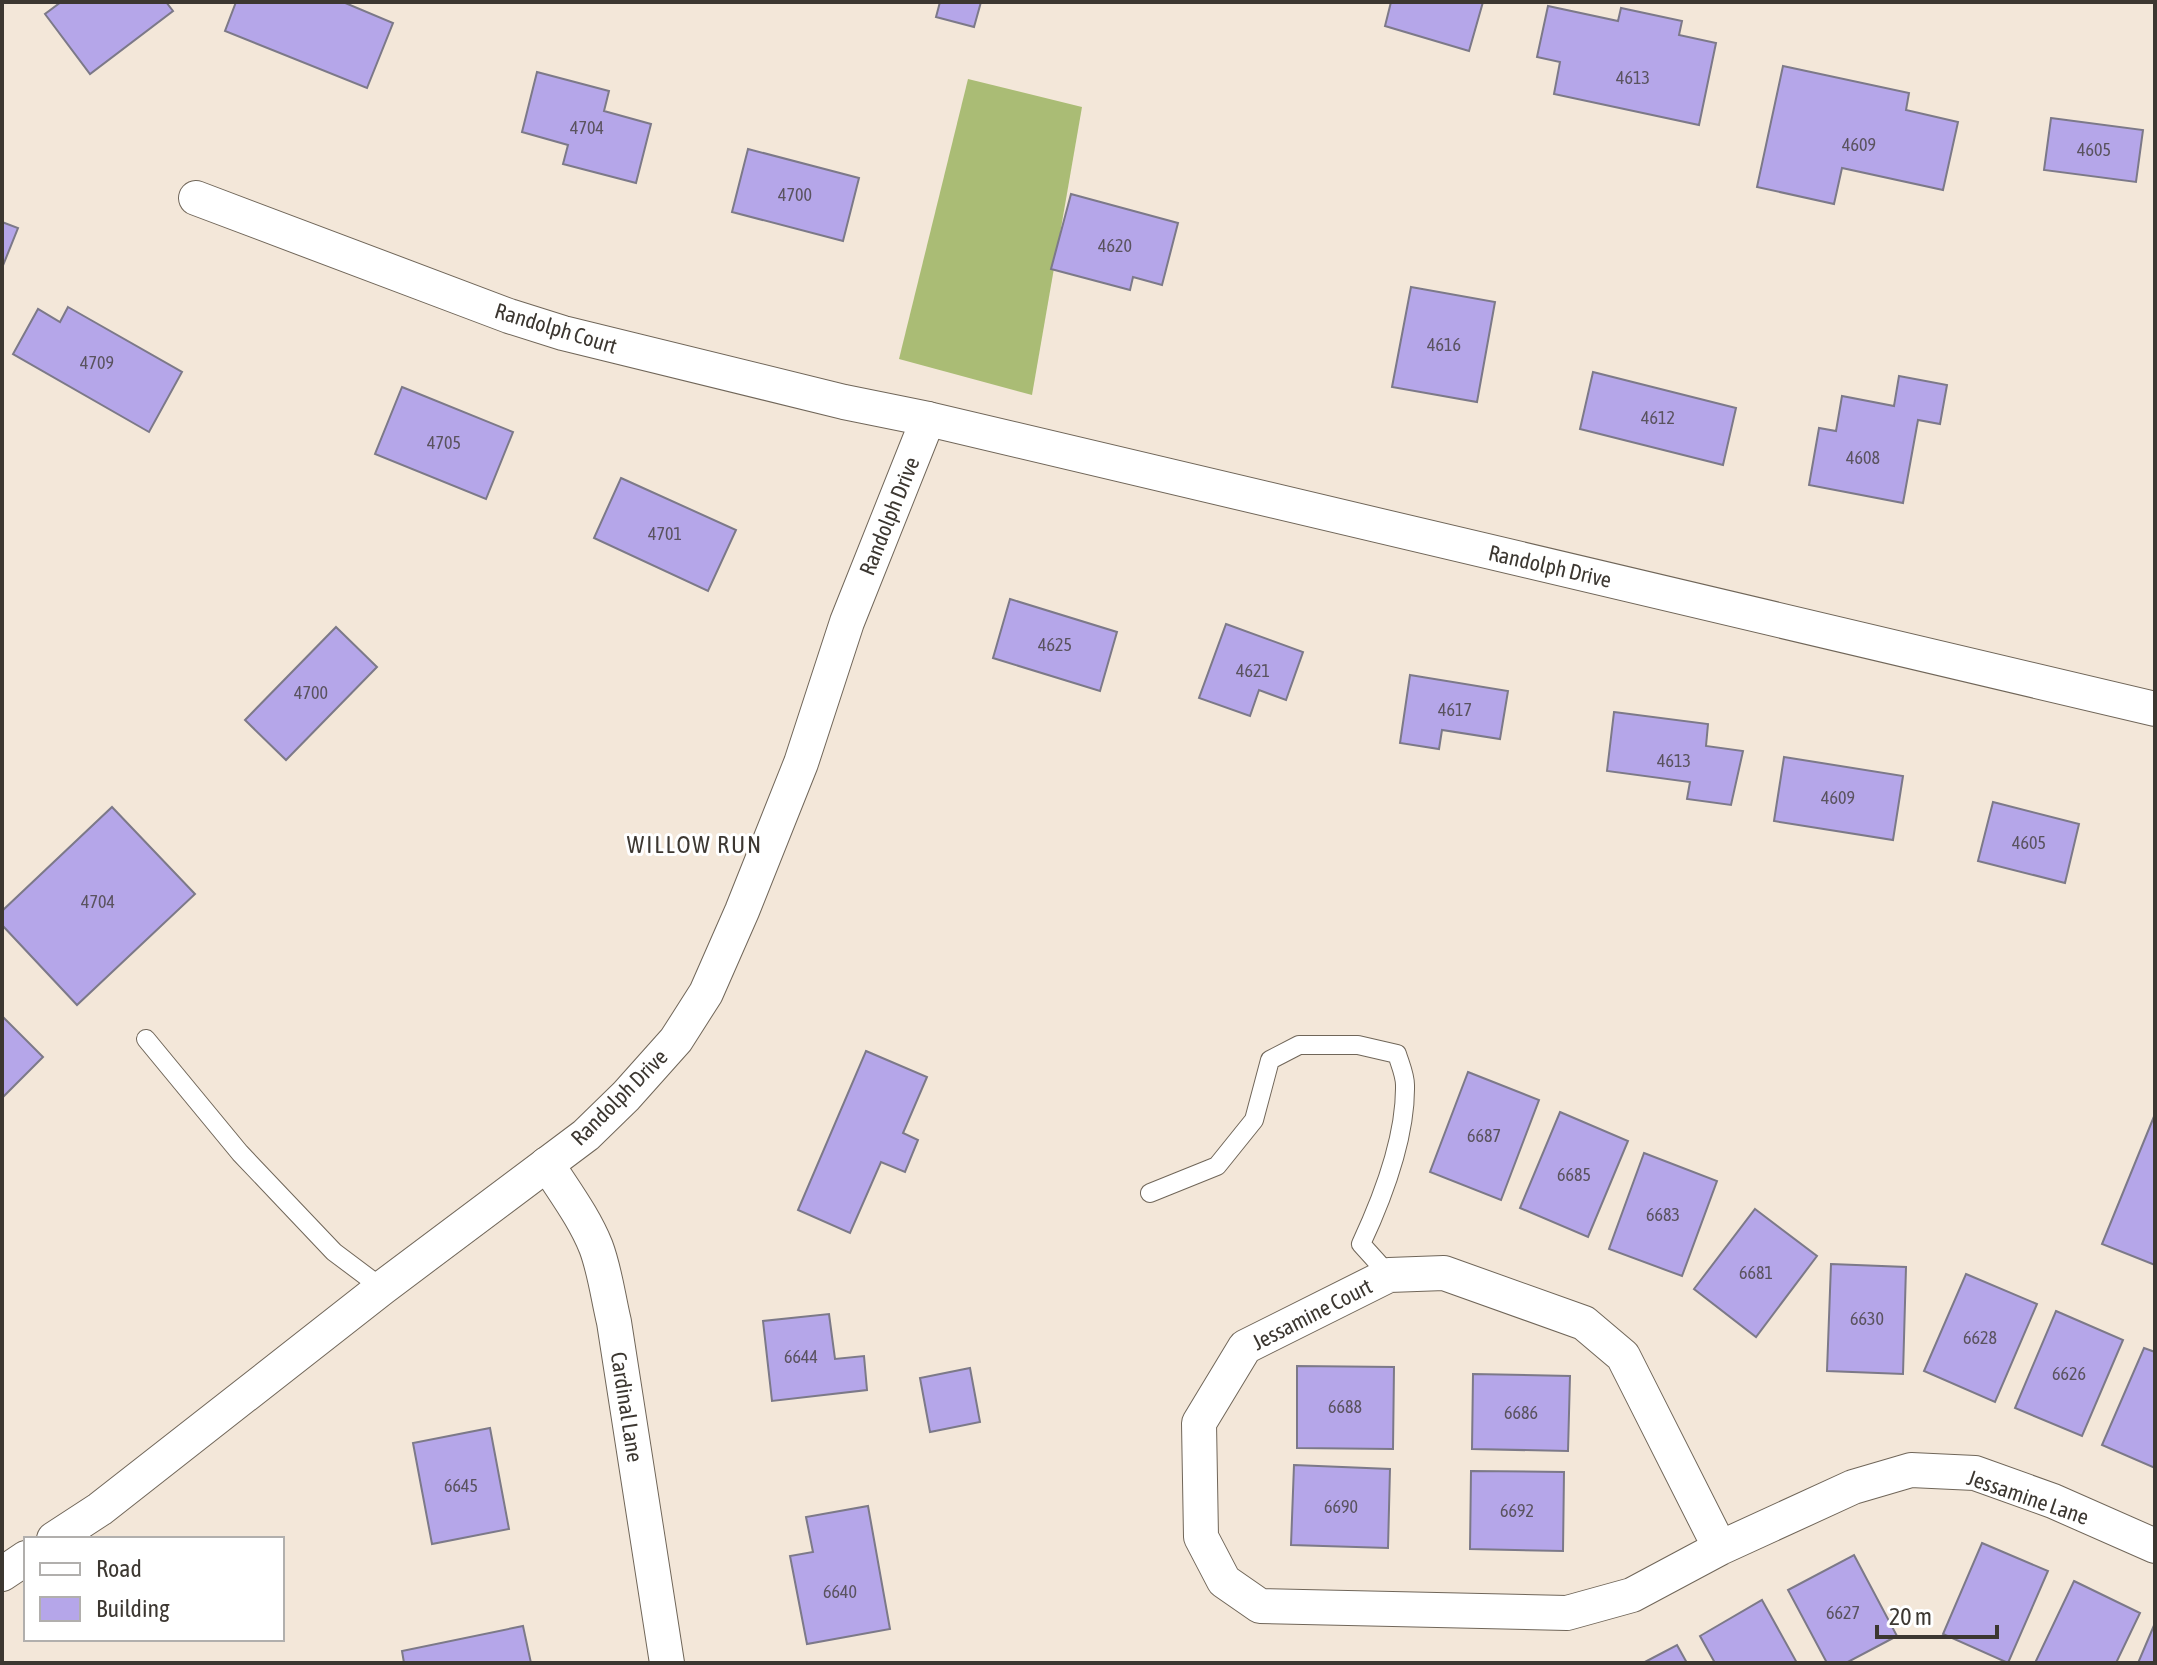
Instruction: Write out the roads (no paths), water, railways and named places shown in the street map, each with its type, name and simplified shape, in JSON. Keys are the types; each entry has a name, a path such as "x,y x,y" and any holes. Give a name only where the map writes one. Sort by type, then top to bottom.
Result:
{"street":[{"name":"Randolph Court","path":"196,198 509,316 563,333 844,402 928,419"},
{"name":"Randolph Drive","path":"57,1537 100,1509 382,1288 586,1135 676,1040 706,993 742,911 801,763 847,622 928,419 2155,709"},
{"name":"Cardinal Lane","path":"547,1164 579,1214 596,1247 603,1272 614,1322 667,1663"},
{"name":"Jessamine Court","path":"1444,1273 1584,1323 1623,1356 1720,1548 1632,1595 1567,1613 1260,1606 1224,1581 1201,1537 1199,1423 1245,1347 1389,1275 1444,1273"},
{"name":"Jessamine Lane","path":"1720,1548 1853,1487 1911,1470 1975,1473 2053,1501 2155,1546"},
{"path":"2,1574 24,1559"}],"lane":[{"path":"146,1039 240,1153 334,1252 382,1288"},
{"path":"1150,1193 1217,1166 1254,1120 1270,1060 1299,1045 1358,1045 1397,1054 1406,1083 1397,1147 1379,1206 1361,1244 1389,1275"}],"district":[{"name":"WILLOW RUN","path":"695,845"}]}
